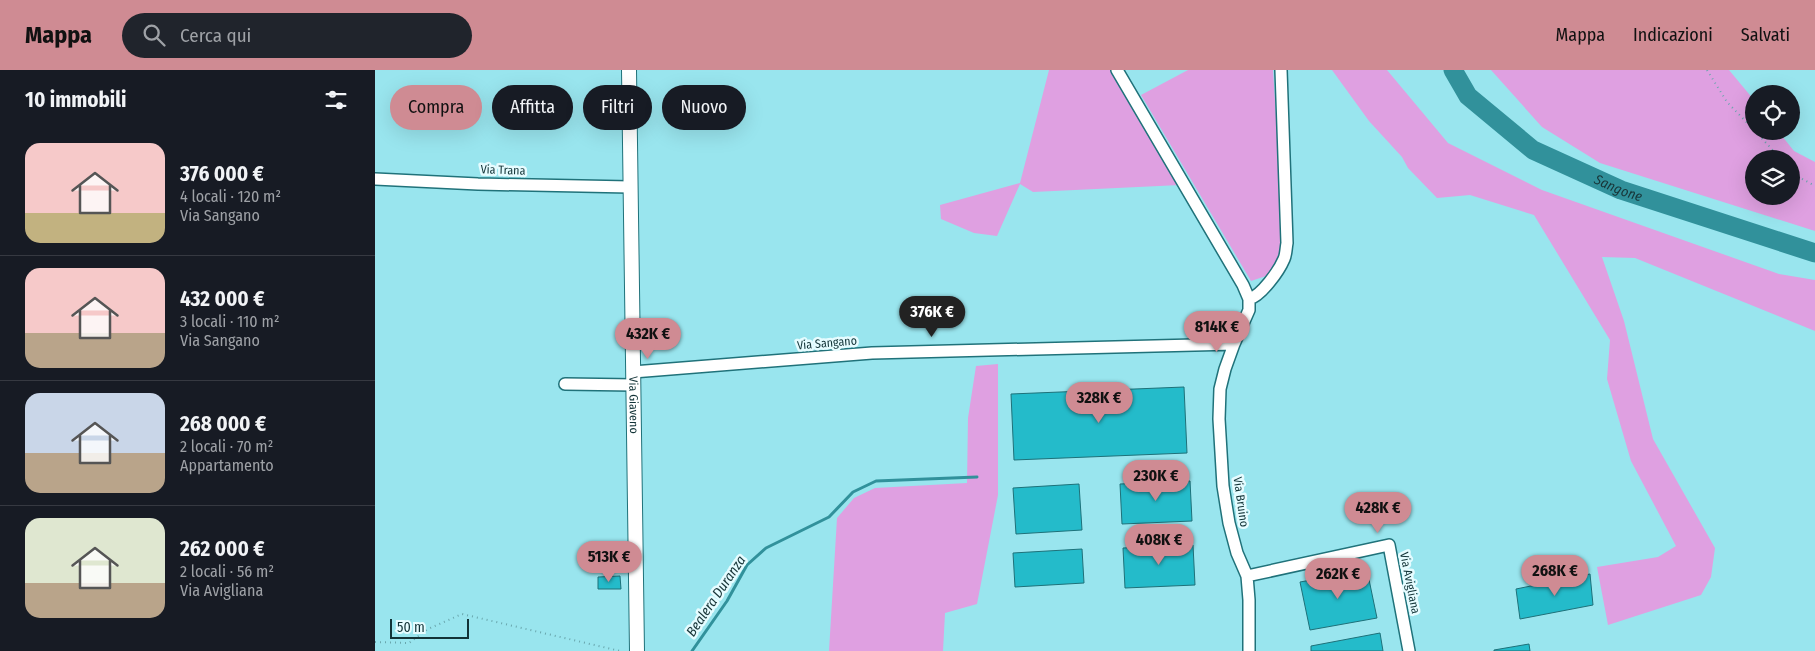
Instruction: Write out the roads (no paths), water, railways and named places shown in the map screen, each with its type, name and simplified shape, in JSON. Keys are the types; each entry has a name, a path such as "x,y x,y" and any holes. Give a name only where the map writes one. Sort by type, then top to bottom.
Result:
{"main road":[{"name":"Via Giaveno","path":"629,70 637,651"}],"street":[{"path":"1117,70 1249,298 1255,297 1273,277 1284,259 1287,243 1281,70"},
{"name":"Via Trana","path":"375,179 477,184 630,187"},
{"name":"Via Bruino","path":"1249,298 1249,310 1233,344 1220,389 1219,419 1223,486 1229,523 1237,553 1247,576 1249,651"},
{"name":"Via Sangano","path":"565,384 634,379 872,353 1233,344"},
{"name":"Via Avigliana","path":"1247,576 1389,545 1409,651"}],"waterway":[{"name":"Sangone","path":"1453,70 1468,96 1533,150 1621,190 1815,253"},
{"name":"Bealera Duranza","path":"692,651 727,601 747,565 766,548 829,517 853,492 876,481 977,477"}]}
